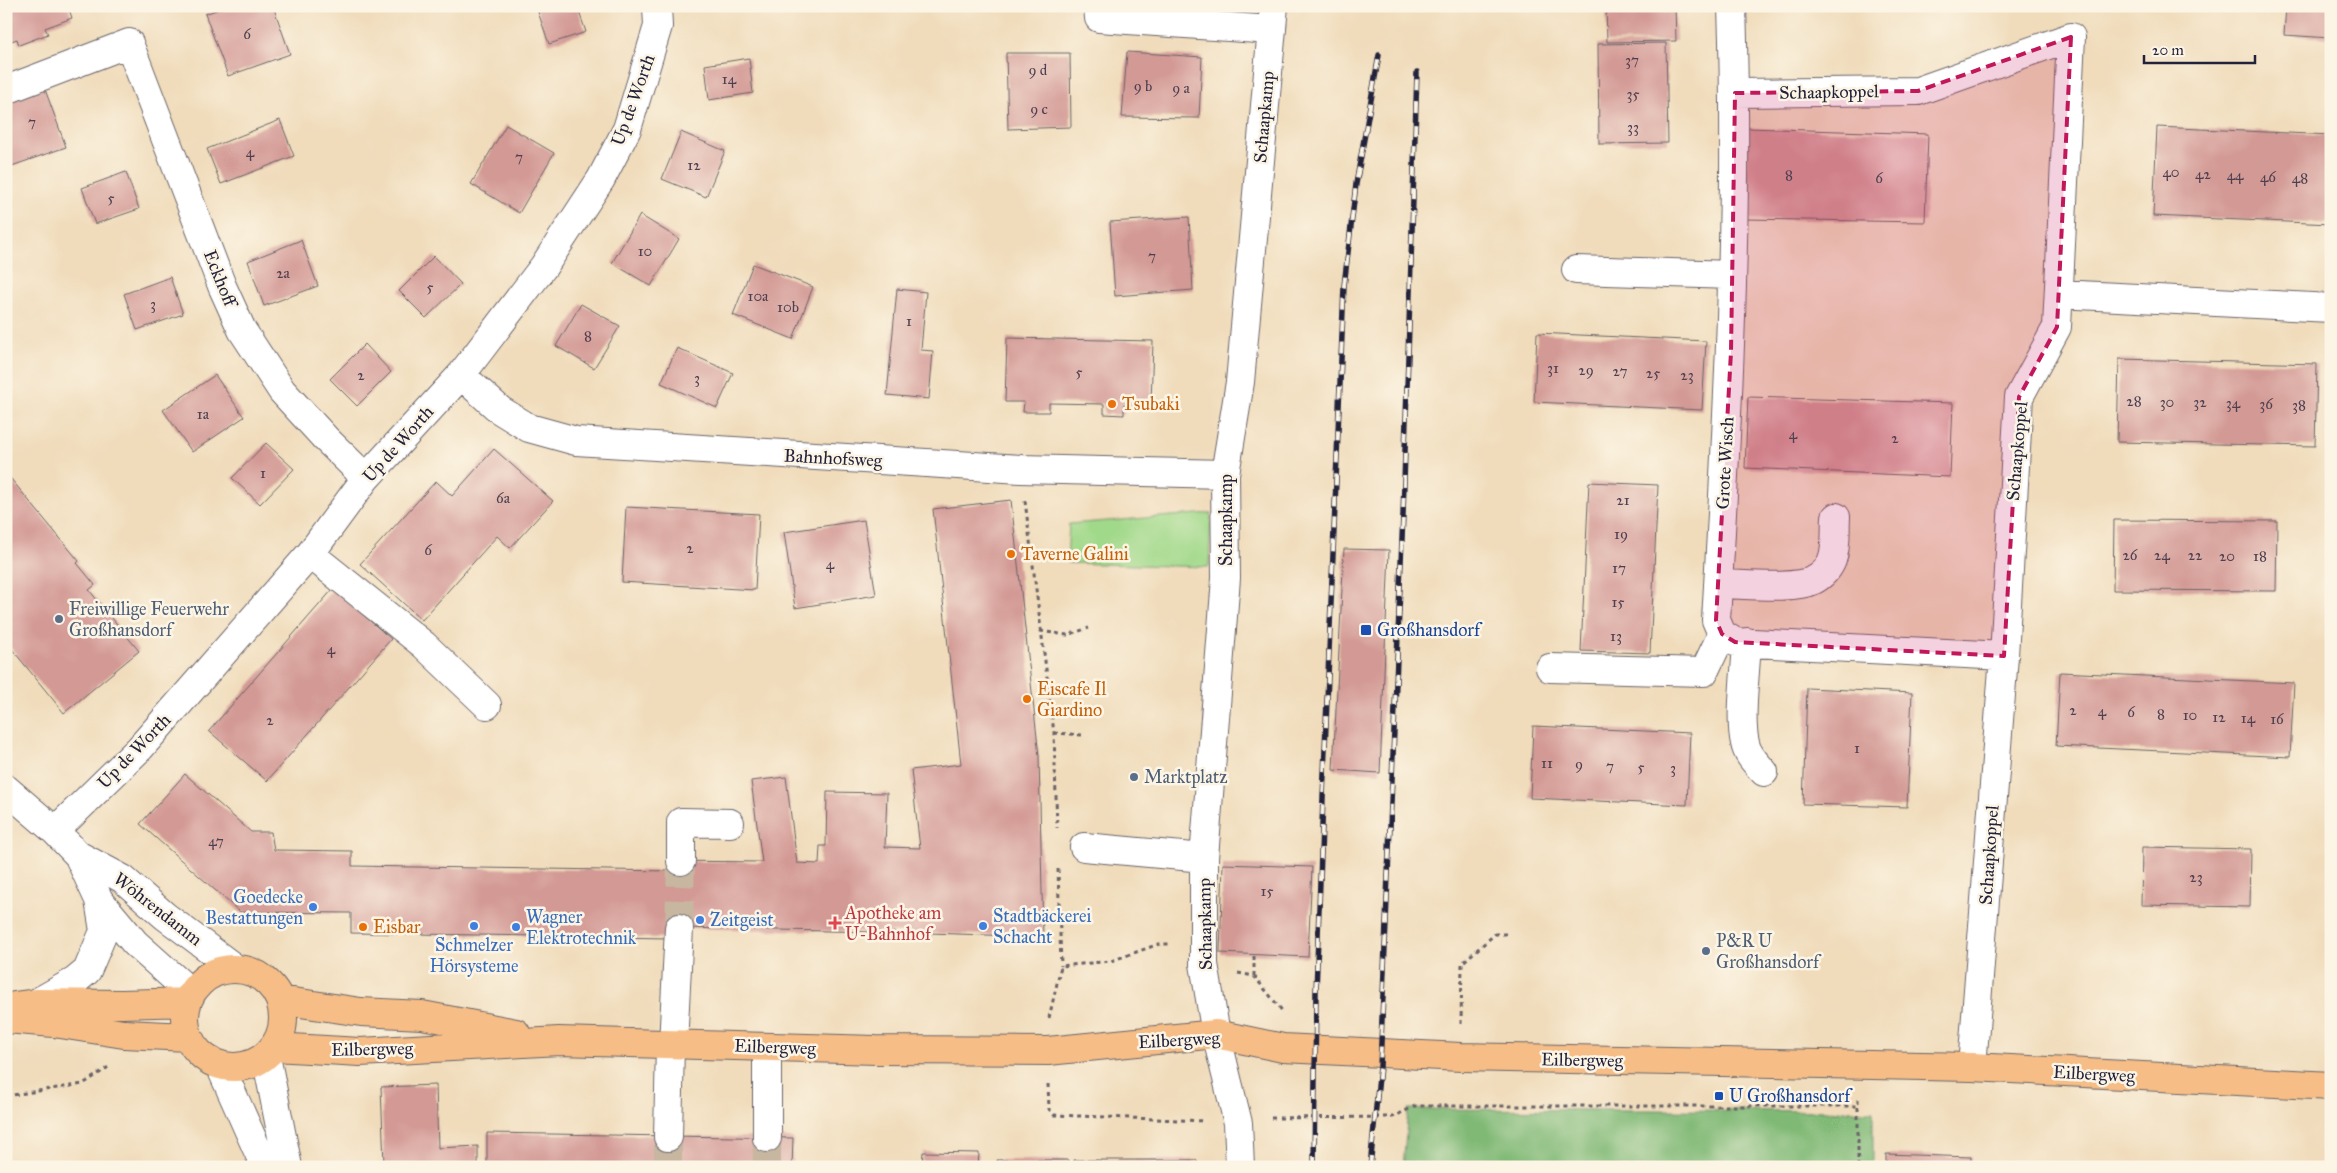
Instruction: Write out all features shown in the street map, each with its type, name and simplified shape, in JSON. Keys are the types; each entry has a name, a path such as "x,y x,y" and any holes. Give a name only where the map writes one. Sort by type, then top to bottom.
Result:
{"main road":[{"path":"236,969 222,970 210,975 189,997 184,1020 188,1037 201,1055 220,1066 244,1067 256,1063 270,1052 283,1025 284,1012 280,1000"},
{"name":"Wöhrendamm","path":"236,969 247,970 262,978 275,990 280,1000"},
{"path":"6,1008 36,1003 122,1004 189,997"},
{"name":"Eilbergweg","path":"280,1000 361,1012 422,1015 559,1042"},
{"path":"6,1019 54,1023 124,1034 188,1037"},
{"name":"Eilbergweg","path":"270,1052 360,1052 559,1042 1048,1051 1216,1034 1283,1048 1460,1057 1972,1068 2331,1086"}],"street":[{"name":"Up de Worth","path":"54,831 140,748 310,554 366,478 461,374 544,266 601,179 627,129 658,26 657,6"},
{"path":"1098,6 1099,18 1273,18"},
{"name":"Grote Wisch","path":"1732,6 1735,93 1731,352 1716,620 1735,638 1744,742 1748,754 1764,772"},
{"name":"Schaapkamp","path":"1240,1167 1238,1123 1206,986 1203,954 1204,858 1226,588 1225,474 1240,382 1273,18"},
{"name":"Schaapkoppel","path":"1735,93 1918,90 2071,37 2057,327 2020,398 2004,656 1972,1068"},
{"name":"Eckhoff","path":"6,90 129,43 222,286 242,330 282,391 326,439 366,478"},
{"path":"1576,270 1732,276"},
{"path":"2059,294 2331,308"},
{"name":"Bahnhofsweg","path":"461,374 500,410 529,428 576,441 1021,469 1225,474"},
{"path":"1718,584 1785,585 1803,584 1816,579 1826,571 1833,558 1836,518"},
{"path":"310,554 424,645 487,705"},
{"path":"1550,668 1704,672 1735,638 2004,656"},
{"name":"Wöhrendamm","path":"6,789 78,855 123,878 166,916 236,969"},
{"path":"681,861 681,822 730,823"},
{"path":"1084,847 1204,858"},
{"name":"Wöhrendamm","path":"78,855 99,900 136,943 189,997"},
{"name":"Wöhrendamm","path":"36,1003 75,981 88,970 104,931 99,900"},
{"path":"668,1136 679,928"},
{"path":"767,1047 767,1138"},
{"path":"270,1052 288,1167"},
{"path":"220,1066 265,1167"}],"path":[{"path":"1021,469 1054,733 1057,835"},
{"path":"1040,631 1067,635 1088,628"},
{"path":"1054,733 1083,735"},
{"path":"1058,863 1061,966"},
{"path":"1460,1057 1462,963 1495,934 1508,934"},
{"path":"1254,954 1254,976"},
{"path":"1049,1011 1049,1109 1054,1115 1238,1123 1273,1118 1393,1117 1415,1106 1858,1106"},
{"path":"1858,1065 1858,1167"}],"highlighted area":[{"path":"2071,37 2057,327 2019,397 2004,656 1735,642 1722,634 1716,620 1731,352 1735,93 1918,91"}],"green space":[{"path":"1211,513 1209,567 1067,563 1069,524"},
{"path":"1408,1109 1873,1111 1873,1167 1403,1167"}],"building":[{"path":"6,6 68,6 72,18 45,28 48,34 19,45 17,39 6,43"},
{"path":"227,6 273,6 290,54 228,76 205,14"},
{"path":"536,6 577,6 586,32 549,44"},
{"path":"1606,6 1675,6 1676,41 1607,42"},
{"path":"2286,6 2331,6 2331,38 2284,35"},
{"path":"1666,43 1668,143 1599,144 1598,44"},
{"path":"1127,52 1202,57 1199,118 1122,117"},
{"path":"1006,53 1070,53 1071,127 1008,129"},
{"path":"749,58 753,93 709,100 705,65"},
{"path":"43,84 66,147 6,168 6,98"},
{"path":"280,120 294,156 221,184 207,149"},
{"path":"506,125 554,153 519,213 471,184"},
{"path":"2157,127 2331,135 2331,224 2153,216"},
{"path":"1748,128 1928,134 1925,222 1744,219"},
{"path":"681,132 725,151 706,197 662,179"},
{"path":"126,172 139,209 95,224 82,188"},
{"path":"640,215 679,239 651,286 612,263"},
{"path":"1189,217 1193,290 1115,296 1110,222"},
{"path":"301,240 318,286 264,306 248,261"},
{"path":"434,256 461,284 426,318 399,291"},
{"path":"753,264 813,287 793,339 733,315"},
{"path":"170,277 183,314 137,330 124,294"},
{"path":"897,289 926,292 921,350 933,351 929,399 887,395"},
{"path":"581,304 620,326 594,368 556,346"},
{"path":"1537,333 1706,341 1702,410 1534,402"},
{"path":"1007,338 1153,341 1151,405 1124,404 1124,415 1104,414 1104,404 1049,403 1049,412 1023,412 1024,402 1005,402"},
{"path":"365,344 391,372 357,406 330,379"},
{"path":"677,348 733,373 717,408 661,383"},
{"path":"2119,359 2317,364 2315,446 2117,442"},
{"path":"215,375 244,417 192,452 163,410"},
{"path":"1748,397 1953,403 1950,477 1745,468"},
{"path":"266,443 294,469 260,504 232,478"},
{"path":"494,449 553,501 510,548 497,536 422,620 360,564 436,481 452,496"},
{"name":"Freiwillige Feuerwehr Großhansdorf","path":"6,473 79,561 77,563 95,585 89,590 139,651 64,713 11,648 6,650"},
{"path":"1589,482 1658,485 1650,653 1581,651"},
{"path":"1011,500 1039,756 1043,937 679,928 669,938 351,933 351,913 240,912 140,824 185,774 251,832 271,832 274,850 352,851 352,866 670,871 670,861 762,862 751,781 786,777 797,863 819,864 820,846 826,846 827,792 887,793 885,847 920,848 911,770 961,764 933,509"},
{"path":"626,507 759,514 755,590 622,582"},
{"path":"864,520 876,595 795,608 784,532"},
{"path":"2114,520 2277,521 2276,591 2113,590"},
{"path":"1344,549 1389,550 1380,773 1333,770"},
{"path":"333,589 391,639 267,781 209,731"},
{"path":"2060,672 2294,683 2290,757 2056,746"},
{"path":"1807,688 1912,693 1907,807 1803,804"},
{"path":"1533,726 1690,733 1687,805 1530,798"},
{"path":"2142,847 2251,849 2250,907 2141,905"},
{"path":"1223,864 1312,867 1308,957 1220,953"},
{"path":"436,1085 438,1148 478,1146 478,1167 357,1167 384,1164 381,1087"},
{"path":"487,1133 793,1138 792,1167 487,1167"},
{"path":"923,1152 979,1153 978,1167 922,1167"},
{"path":"1886,1154 1971,1157 1971,1167 1886,1167"},
{"path":"997,1160 1068,1160 1068,1167 997,1167"},
{"path":"1074,1160 1197,1160 1197,1167 1074,1167"}],"tunnel":[{"path":"679,928 681,861"},
{"path":"668,1137 668,1167"},
{"path":"767,1138 767,1167"}],"railway":[{"path":"1314,1167 1316,992 1344,286 1356,184 1379,55"},
{"path":"1370,1167 1380,1067 1403,515 1417,72"}],"place":[{"name":"Tsubaki","path":"1112,404"},
{"name":"Taverne Galini","path":"1011,554"},
{"name":"Freiwillige Feuerwehr Großhansdorf","path":"59,619"},
{"name":"Großhansdorf","path":"1366,630"},
{"name":"Eiscafe Il Giardino","path":"1027,699"},
{"name":"Marktplatz","path":"1134,777"},
{"name":"Goedecke Bestattungen","path":"313,907"},
{"name":"Zeitgeist","path":"700,920"},
{"name":"Apotheke am U-Bahnhof","path":"835,923"},
{"name":"Schmelzer Hörsysteme","path":"474,926"},
{"name":"Stadtbäckerei Schacht","path":"983,926"},
{"name":"Eisbar","path":"363,927"},
{"name":"Wagner Elektrotechnik","path":"516,927"},
{"name":"P&R U Großhansdorf","path":"1706,951"},
{"name":"U Großhansdorf","path":"1719,1096"}]}
